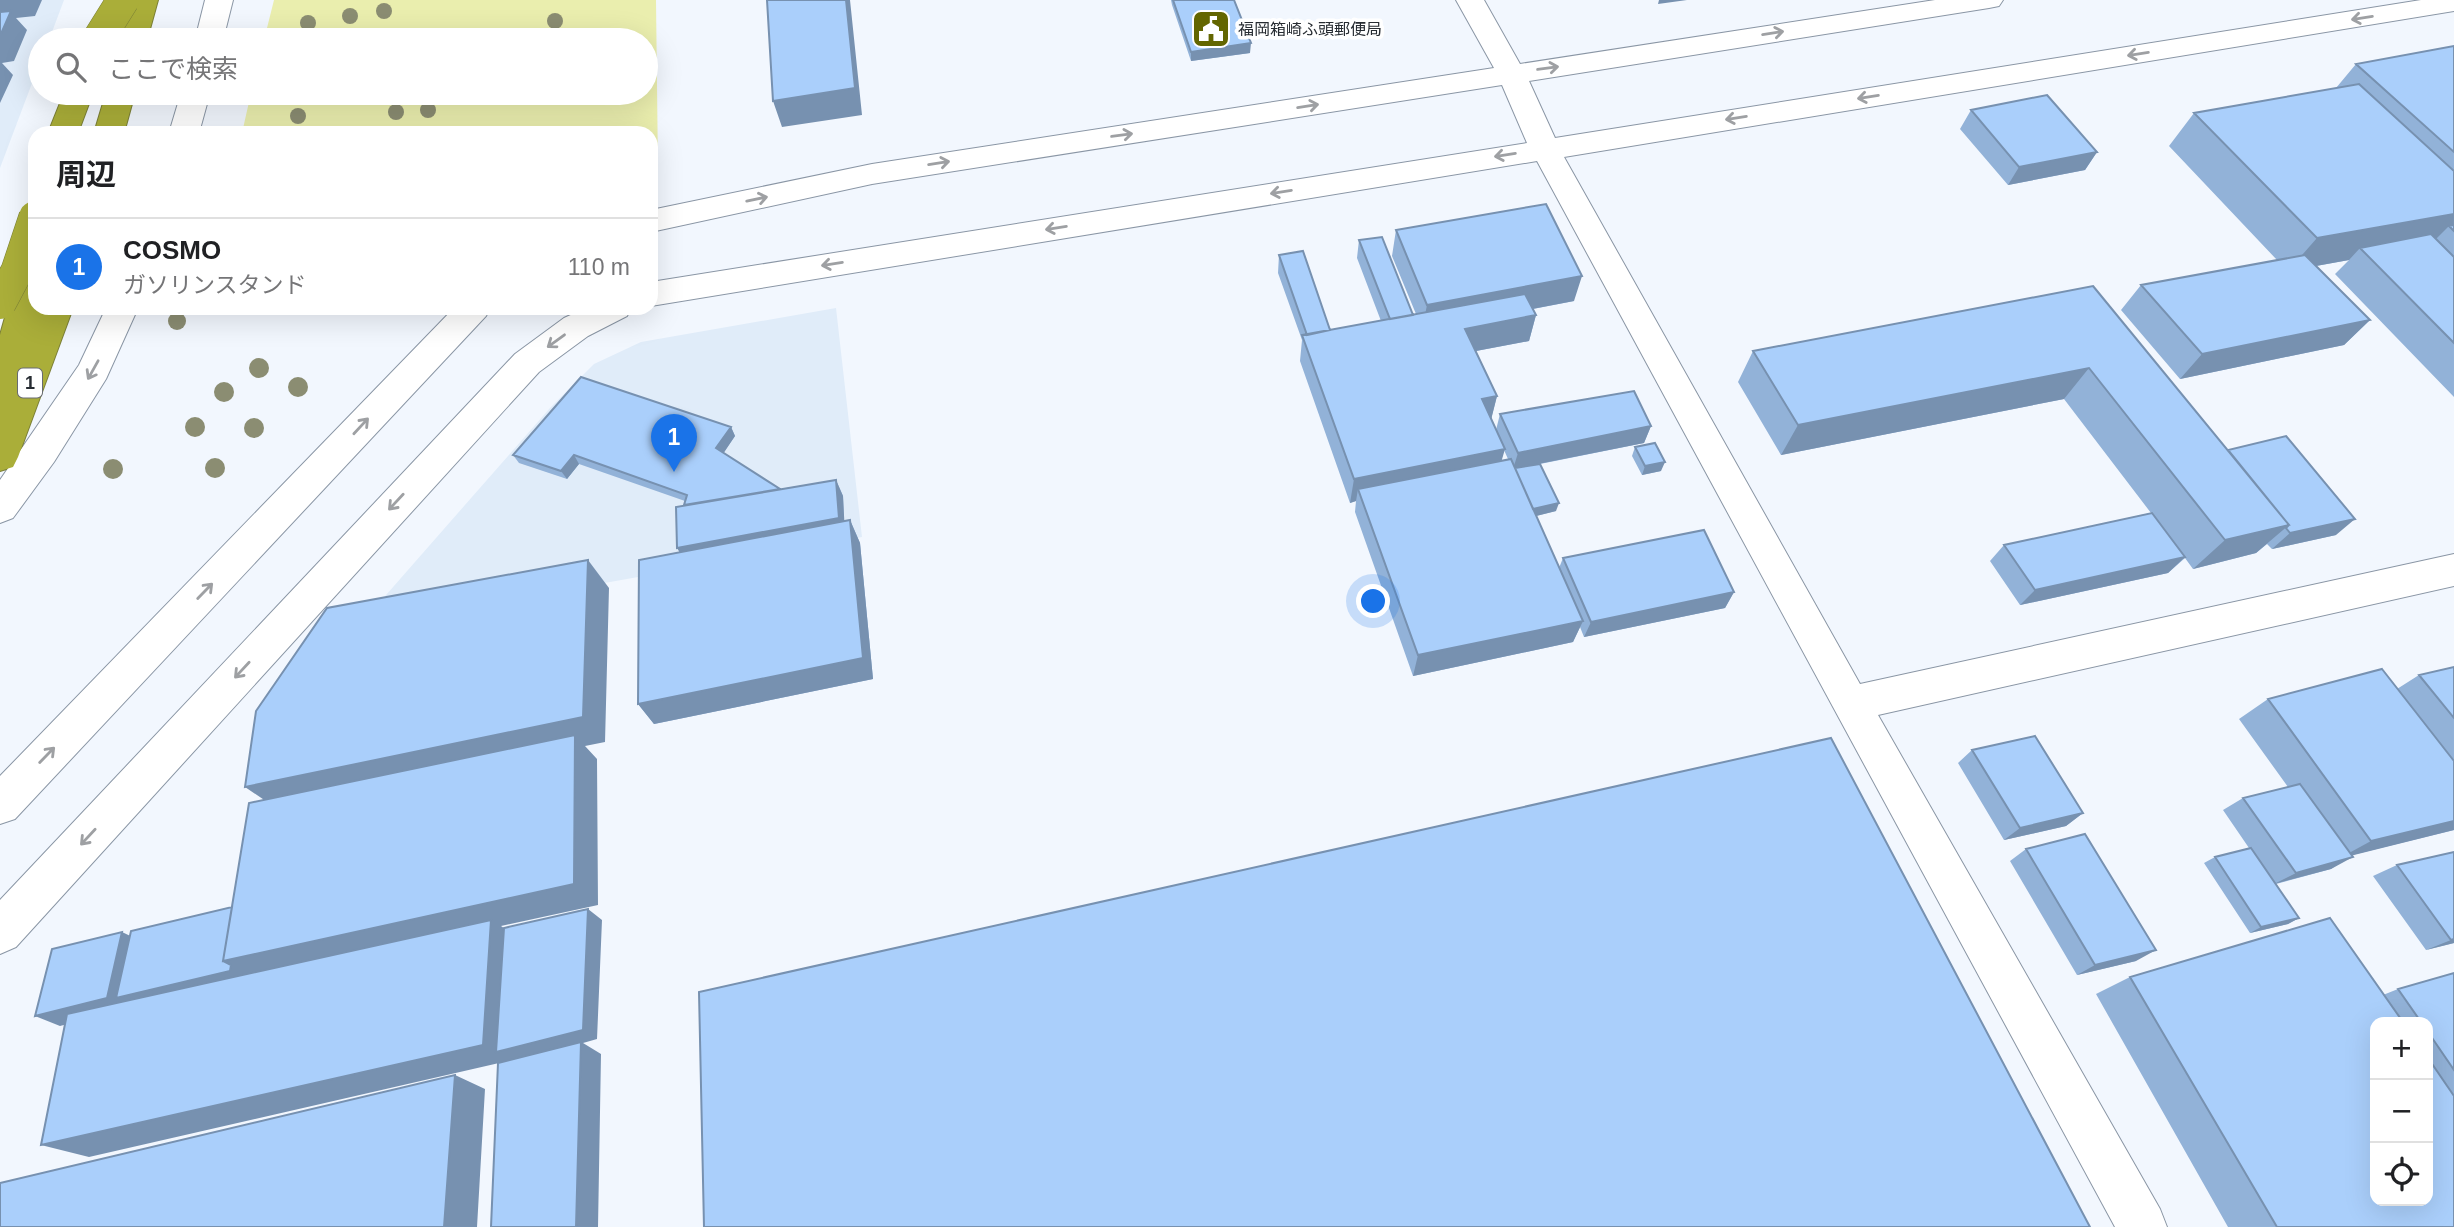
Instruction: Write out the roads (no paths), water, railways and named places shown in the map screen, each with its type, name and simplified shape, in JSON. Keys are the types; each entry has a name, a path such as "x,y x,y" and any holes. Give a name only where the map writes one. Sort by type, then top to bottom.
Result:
{"highway":[{"path":"105,28 121,0"},
{"path":"112,28 121,0"},
{"path":"136,28 144,0"},
{"path":"66,126 74,105"},
{"path":"111,126 117,105"},
{"path":"0,303 17,271 28,238"},
{"path":"0,290 28,258"},
{"name":"1","path":"0,396 28,279"},
{"name":"1","path":"0,457 54,315"}],"street":[{"path":"212,28 219,0"},
{"path":"1470,0 1511,73 1545,149 2142,1227"},
{"path":"658,220 872,174 1989,0"},
{"path":"658,293 2454,3"},
{"path":"78,126 86,105"},
{"path":"186,126 192,105"},
{"path":"0,280 7,261 28,253"},
{"path":"0,350 28,270"},
{"path":"0,508 41,452 94,370 119,315"},
{"path":"0,805 467,315"},
{"path":"0,932 518,372 576,327 601,315"},
{"path":"1850,704 2454,570"}],"place":[{"name":"福岡箱崎ふ頭郵便局","path":"1211,29"},
{"name":"COSMO","path":"674,472"}]}
